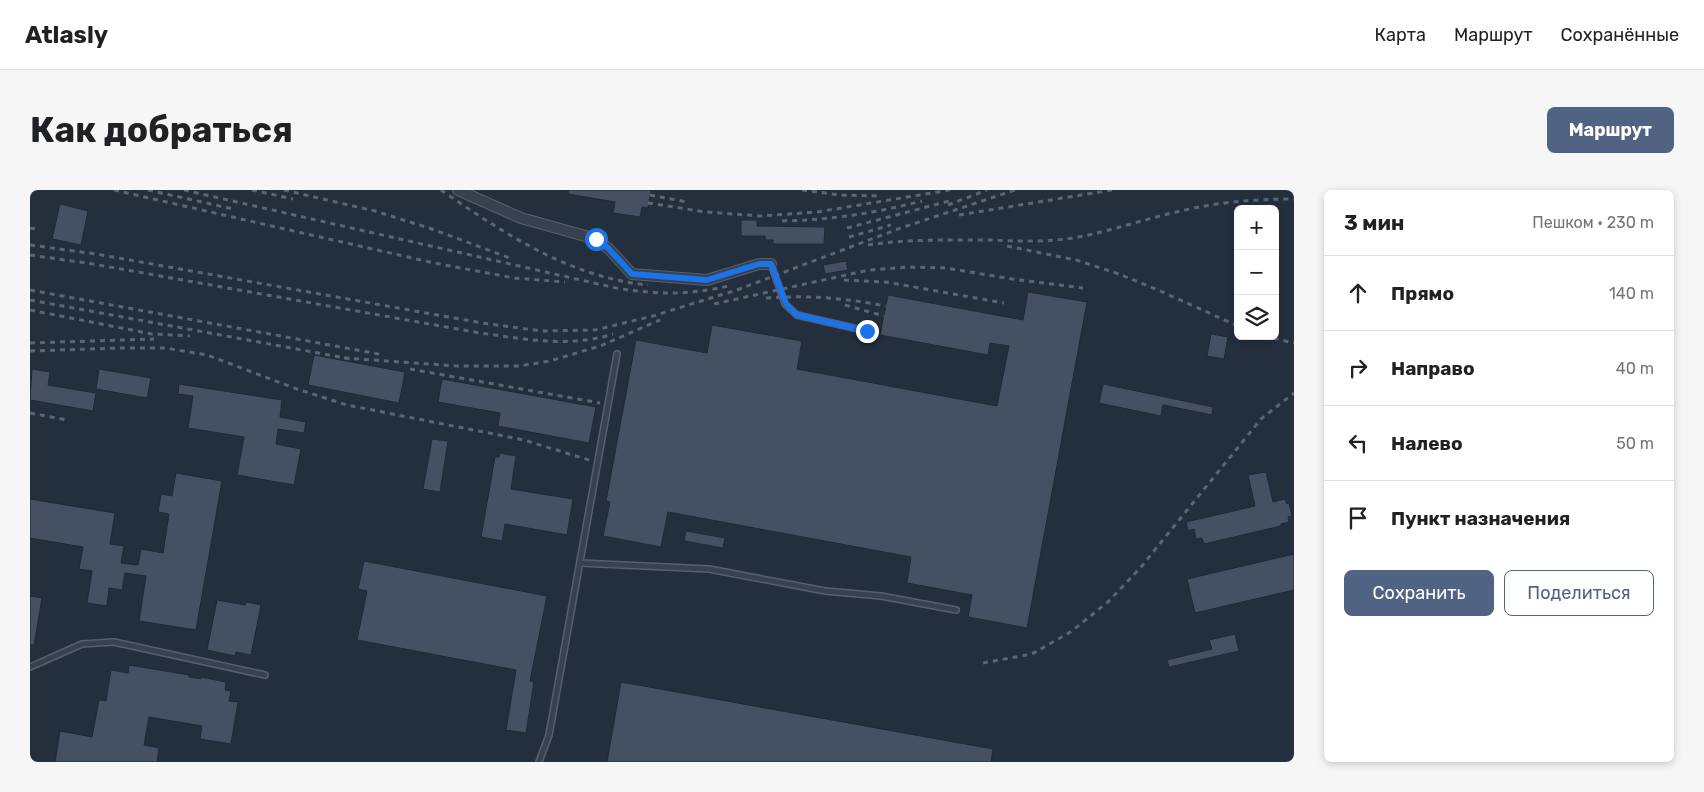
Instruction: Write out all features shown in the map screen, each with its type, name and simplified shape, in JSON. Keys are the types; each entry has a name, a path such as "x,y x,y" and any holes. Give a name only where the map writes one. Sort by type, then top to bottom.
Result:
{"street":[{"path":"458,190 521,218 596,239 608,248 632,274 707,280 759,264 771,264"}],"lane":[{"path":"771,264 786,304 797,315 867,331"},
{"path":"539,762 549,734 617,354"},
{"path":"580,562 709,569 825,591 881,596 956,610"},
{"path":"30,667 82,644 114,642 265,675"}],"building":[{"path":"568,190 651,190 648,208 642,207 640,217 613,213 615,202 568,194"},
{"path":"60,204 88,211 81,245 52,239"},
{"path":"741,220 757,220 757,226 825,227 824,244 773,244 773,240 765,240 765,236 741,236"},
{"path":"846,261 848,270 825,274 823,265"},
{"path":"1028,292 1087,302 1027,628 968,617 972,595 907,583 911,557 668,512 661,547 603,536 610,502 606,501 636,340 707,353 712,325 802,341 797,369 997,406 1009,346 990,343 988,355 880,335 888,295 1023,320"},
{"path":"1211,334 1228,337 1224,359 1207,356"},
{"path":"314,355 405,372 399,403 308,385"},
{"path":"32,369 50,372 48,385 96,393 93,411 30,400"},
{"path":"99,369 151,378 147,398 96,389"},
{"path":"442,379 596,407 589,443 498,426 500,413 438,402"},
{"path":"179,384 282,400 280,417 306,422 304,433 278,429 276,444 301,449 294,485 237,475 244,437 188,428 193,396 178,394"},
{"path":"1103,384 1213,407 1212,415 1163,405 1161,416 1099,403"},
{"path":"432,439 448,441 440,492 423,489"},
{"path":"500,453 516,456 511,489 573,499 567,535 505,524 502,541 481,537 495,457 499,457"},
{"path":"1266,472 1273,502 1285,499 1287,504 1289,503 1292,516 1288,517 1289,522 1281,524 1281,526 1204,544 1202,538 1196,539 1194,529 1188,531 1186,522 1255,506 1248,475"},
{"path":"176,473 222,481 196,630 139,621 146,576 125,573 122,590 109,588 107,606 87,603 92,571 79,569 83,547 30,538 30,499 115,513 110,544 124,546 121,563 138,565 141,549 163,553 169,514 158,512 161,494 172,496"},
{"path":"686,531 725,538 723,548 684,541"},
{"path":"1294,554 1294,590 1195,613 1187,579"},
{"path":"364,561 547,596 530,681 534,682 526,733 506,730 516,670 357,640 367,591 358,589"},
{"path":"30,596 42,598 34,645 30,645"},
{"path":"217,600 245,605 246,602 261,605 251,655 236,652 235,656 207,650"},
{"path":"1235,634 1239,651 1169,667 1167,660 1212,649 1209,640"},
{"path":"129,665 226,682 225,690 231,691 229,701 238,702 231,744 200,739 202,726 149,717 144,745 159,748 157,762 55,762 60,731 92,737 99,700 106,701 111,670 128,673"},
{"path":"621,682 993,749 991,762 607,762"}],"railway":[{"path":"114,190 434,263 514,278 565,282"},
{"path":"148,190 233,209"},
{"path":"184,190 616,288 673,293 729,286"},
{"path":"252,190 293,199"},
{"path":"284,190 375,211 429,228 510,258"},
{"path":"441,190 514,237 565,263 591,273 648,285"},
{"path":"802,190 840,195 877,196"},
{"path":"648,203 706,212 761,216 817,212 950,190"},
{"path":"948,205 987,190"},
{"path":"737,290 898,229 1015,190"},
{"path":"959,215 1112,190"},
{"path":"650,195 687,202"},
{"path":"868,245 929,240 1047,241 1066,239 1094,234 1167,214 1209,205 1251,200 1294,199"},
{"path":"847,228 953,200"},
{"path":"782,221 853,215 922,201"},
{"path":"849,237 891,225"},
{"path":"30,228 36,229"},
{"path":"30,245 96,254 482,323 542,331 595,330 653,316 743,288"},
{"path":"1007,246 1076,260 1119,274 1234,324"},
{"path":"30,255 93,264 514,338 580,341 613,334"},
{"path":"714,304 869,270 909,267 946,268 1083,288"},
{"path":"844,280 886,282 1004,303"},
{"path":"30,290 384,355"},
{"path":"766,298 826,298 886,306"},
{"path":"30,300 351,359"},
{"path":"845,305 884,316"},
{"path":"30,310 152,334 190,336"},
{"path":"344,358 457,366 520,366 550,361 600,346 660,320"},
{"path":"30,343 154,339"},
{"path":"1279,340 1294,343"},
{"path":"30,351 165,348 207,355 297,389 347,405 524,440 592,461"},
{"path":"410,369 600,403"},
{"path":"983,663 1032,654 1072,631 1109,601 1141,567 1261,419 1294,393"},
{"path":"30,413 67,420"}],"route":[{"path":"596,239 608,248 632,274 707,280 759,264 771,264 786,304 797,315 867,331"}]}
